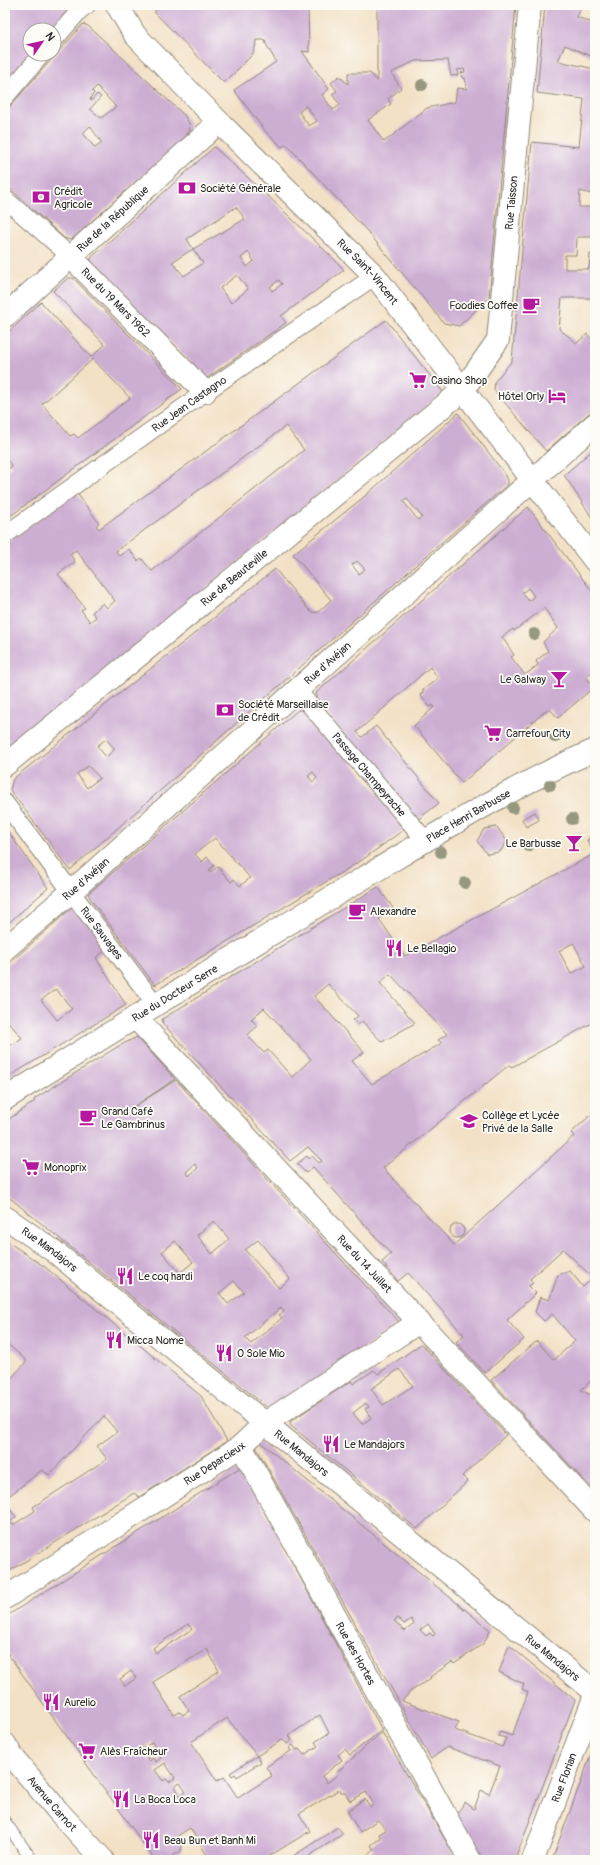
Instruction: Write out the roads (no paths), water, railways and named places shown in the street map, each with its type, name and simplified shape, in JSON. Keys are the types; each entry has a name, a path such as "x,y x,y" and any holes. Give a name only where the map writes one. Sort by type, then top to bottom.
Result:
{"street":[{"path":"62,31 80,10 87,5"},
{"name":"Rue Saint-Vincent","path":"117,5 135,35 219,122 375,276 595,561"},
{"name":"Rue Taisson","path":"463,390 498,340 530,5"},
{"path":"5,97 35,62"},
{"name":"Rue de la République","path":"5,316 219,122"},
{"name":"Rue du 19 Mars 1962","path":"5,199 70,256 205,392"},
{"name":"Rue Jean Castagno","path":"5,535 205,392 375,276"},
{"name":"Rue de Beauteville","path":"5,765 463,390"},
{"name":"Rue d'Avéjan","path":"5,949 72,891 595,424"},
{"name":"Passage Champeyrache","path":"297,690 426,841"},
{"name":"Place Henri Barbusse","path":"345,889 553,768 595,750"},
{"name":"Rue Sauvages","path":"5,804 72,891 155,1004"},
{"name":"Rue du Docteur Serre","path":"5,1099 155,1004 345,889"},
{"name":"Rue du 14 Juillet","path":"135,1017 595,1512"},
{"name":"Rue Mandajors","path":"5,1217 55,1252 595,1693"},
{"name":"Rue Deparcieux","path":"5,1598 241,1446 265,1423 419,1322"},
{"name":"Rue des Hortes","path":"241,1446 470,1860"},
{"name":"Rue Florian","path":"533,1860 595,1693"},
{"name":"Avenue Carnot","path":"5,1744 12,1756 58,1811 104,1860"}],"lane":[{"path":"5,1822 32,1860"}],"place":[{"name":"Société Générale","path":"187,188"},
{"name":"Crédit Agricole","path":"41,197"},
{"name":"Foodies Coffee","path":"531,305"},
{"name":"Casino Shop","path":"418,380"},
{"name":"Hôtel Orly","path":"557,396"},
{"name":"Le Galway","path":"559,679"},
{"name":"Société Marseillaise de Crédit","path":"225,710"},
{"name":"Carrefour City","path":"493,733"},
{"name":"Le Barbusse","path":"574,843"},
{"name":"Alexandre","path":"357,911"},
{"name":"Le Bellagio","path":"394,948"},
{"name":"Grand Café Le Gambrinus","path":"88,1117"},
{"name":"Collège et Lycée Privé de la Salle","path":"469,1121"},
{"name":"Monoprix","path":"31,1167"},
{"name":"Le coq hardi","path":"125,1276"},
{"name":"Micca Nome","path":"114,1340"},
{"name":"O Sole Mio","path":"224,1353"},
{"name":"Le Mandajors","path":"331,1444"},
{"name":"Aurelio","path":"51,1702"},
{"name":"Alès Fraîcheur","path":"87,1751"},
{"name":"La Boca Loca","path":"121,1799"},
{"name":"Beau Bun et Banh Mi","path":"151,1840"}]}
